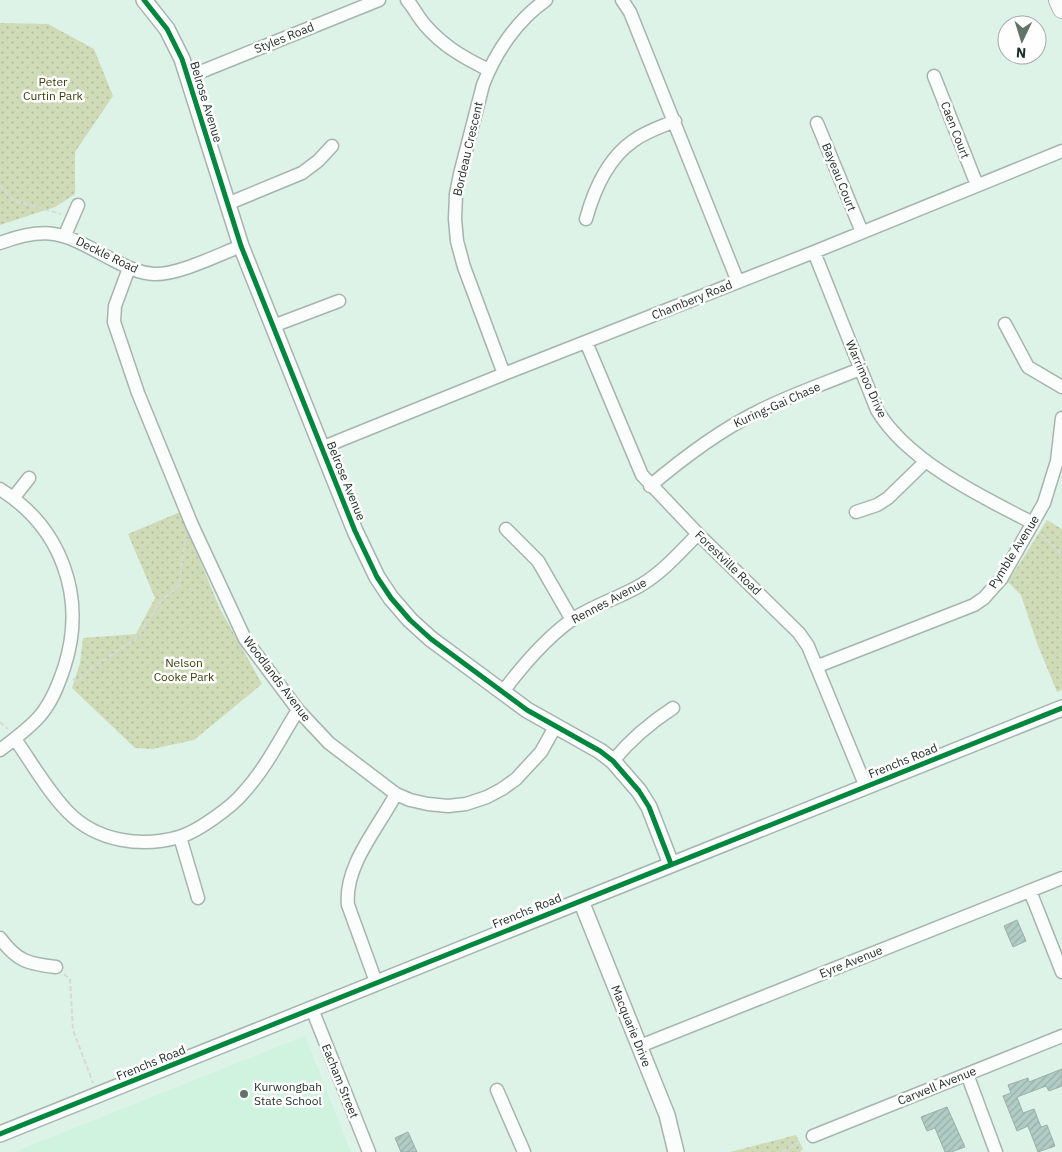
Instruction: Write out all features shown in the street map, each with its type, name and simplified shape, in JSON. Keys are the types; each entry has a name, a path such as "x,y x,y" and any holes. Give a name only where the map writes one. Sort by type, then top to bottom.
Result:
{"main road":[{"path":"1058,0 1062,9"}],"street":[{"name":"Belrose Avenue","path":"144,0 167,29 176,45 188,77 241,246 321,448 366,556 377,577 391,598 410,620 431,639 502,693 555,727 594,747 613,761 639,790 649,807 671,864"},
{"name":"Styles Road","path":"188,77 379,0"},
{"path":"407,0 425,25 442,42 460,55 489,70"},
{"name":"Bordeau Crescent","path":"504,374 464,267 457,241 455,219 456,194 483,85 489,70 496,56 528,14 546,0"},
{"path":"622,0 630,12 675,121 738,282"},
{"name":"Caen Court","path":"934,76 977,185"},
{"path":"586,219 592,195 599,180 620,152 633,141 652,130 675,121"},
{"name":"Bayeau Court","path":"817,123 862,232"},
{"path":"227,204 302,174 332,146"},
{"name":"Chambery Road","path":"321,448 1062,151"},
{"path":"65,235 78,205"},
{"name":"Deckle Road","path":"0,242 38,233 65,235 128,268 143,272 165,274 241,246"},
{"name":"Warrimoo Drive","path":"814,252 877,410 892,432 926,461 976,494 1033,523"},
{"name":"Woodlands Avenue","path":"128,268 115,306 114,322 138,393 192,525 245,639 298,710 329,743 396,794 410,800 448,806 466,804 487,797 516,779 541,752 555,727"},
{"path":"273,326 339,301"},
{"path":"1005,324 1028,368 1062,387"},
{"name":"Forestville Road","path":"586,342 636,462 650,486 799,632 808,646 818,666 866,787"},
{"name":"Kuring-Gai Chase","path":"650,486 665,473 731,426 760,410 860,369"},
{"name":"Pymble Avenue","path":"818,666 974,604 984,598 1001,579 1044,503 1057,461 1062,418"},
{"path":"856,512 888,498 926,461"},
{"path":"14,497 28,478"},
{"path":"0,489 14,497 30,512 56,549 71,591 74,612 69,654 56,691 43,711 15,739 0,750"},
{"path":"506,529 538,561 572,620"},
{"name":"Rennes Avenue","path":"502,693 543,643 572,620 640,586 656,575 698,534"},
{"path":"613,761 626,745 673,708"},
{"name":"Frenchs Road","path":"0,1134 1062,708"},
{"path":"15,739 69,813 97,833 132,842 156,842 180,837 221,812 243,794 259,774 298,710"},
{"path":"376,982 348,905 347,892 350,877 356,863 396,794"},
{"path":"180,837 198,898"},
{"name":"Eyre Avenue","path":"640,1046 1062,878"},
{"path":"1030,891 1062,972"},
{"name":"Macquarie Drive","path":"581,901 667,1115 676,1152"},
{"path":"0,938 18,958 37,965 56,967"},
{"name":"Eacham Street","path":"312,1009 369,1152"},
{"name":"Carwell Avenue","path":"813,1136 1062,1036"},
{"path":"967,1074 996,1152"},
{"path":"497,1090 524,1152"}],"path":[{"path":"0,185 12,200 72,218"},
{"path":"1033,523 1044,540 1062,556"},
{"path":"62,676 78,681 90,669 136,638 161,601 179,586 187,527 192,525"},
{"path":"56,967 70,979 73,1030 93,1083"},
{"path":"782,1152 813,1136"}],"shaded area":[{"name":"Kurwongbah State School","path":"305,1036 351,1152 14,1152"}],"green space":[{"name":"Peter Curtin Park","path":"0,23 48,24 94,49 113,96 75,152 75,194 55,207 0,225"},
{"name":"Nelson Cooke Park","path":"180,512 220,609 262,684 194,740 152,749 135,748 72,688 80,663 83,638 136,634 155,598 128,534"},
{"path":"1047,520 1062,529 1062,690 1057,692 1037,643 1021,595 1008,582"},
{"path":"796,1135 803,1149 800,1152 730,1152"}],"building":[{"path":"1017,920 1026,941 1013,947 1004,926"},
{"path":"1062,1069 1062,1086 1049,1091 1046,1086 1017,1097 1023,1113 1034,1109 1041,1127 1047,1125 1055,1146 1038,1152 1028,1126 1017,1131 1003,1096 1011,1093 1008,1085 1028,1078 1029,1082"},
{"path":"947,1107 965,1147 951,1152 945,1152 935,1128 927,1131 921,1117"},
{"path":"408,1132 417,1152 401,1152 395,1138"}],"cycle path":[{"path":"144,0 167,29 182,59 241,246 355,531 377,577 391,598 410,620 431,639 527,710 600,751 613,761 639,791 649,807 671,864"},
{"path":"0,1134 1062,708"}],"place":[{"name":"Kurwongbah State School","path":"244,1094"}]}
